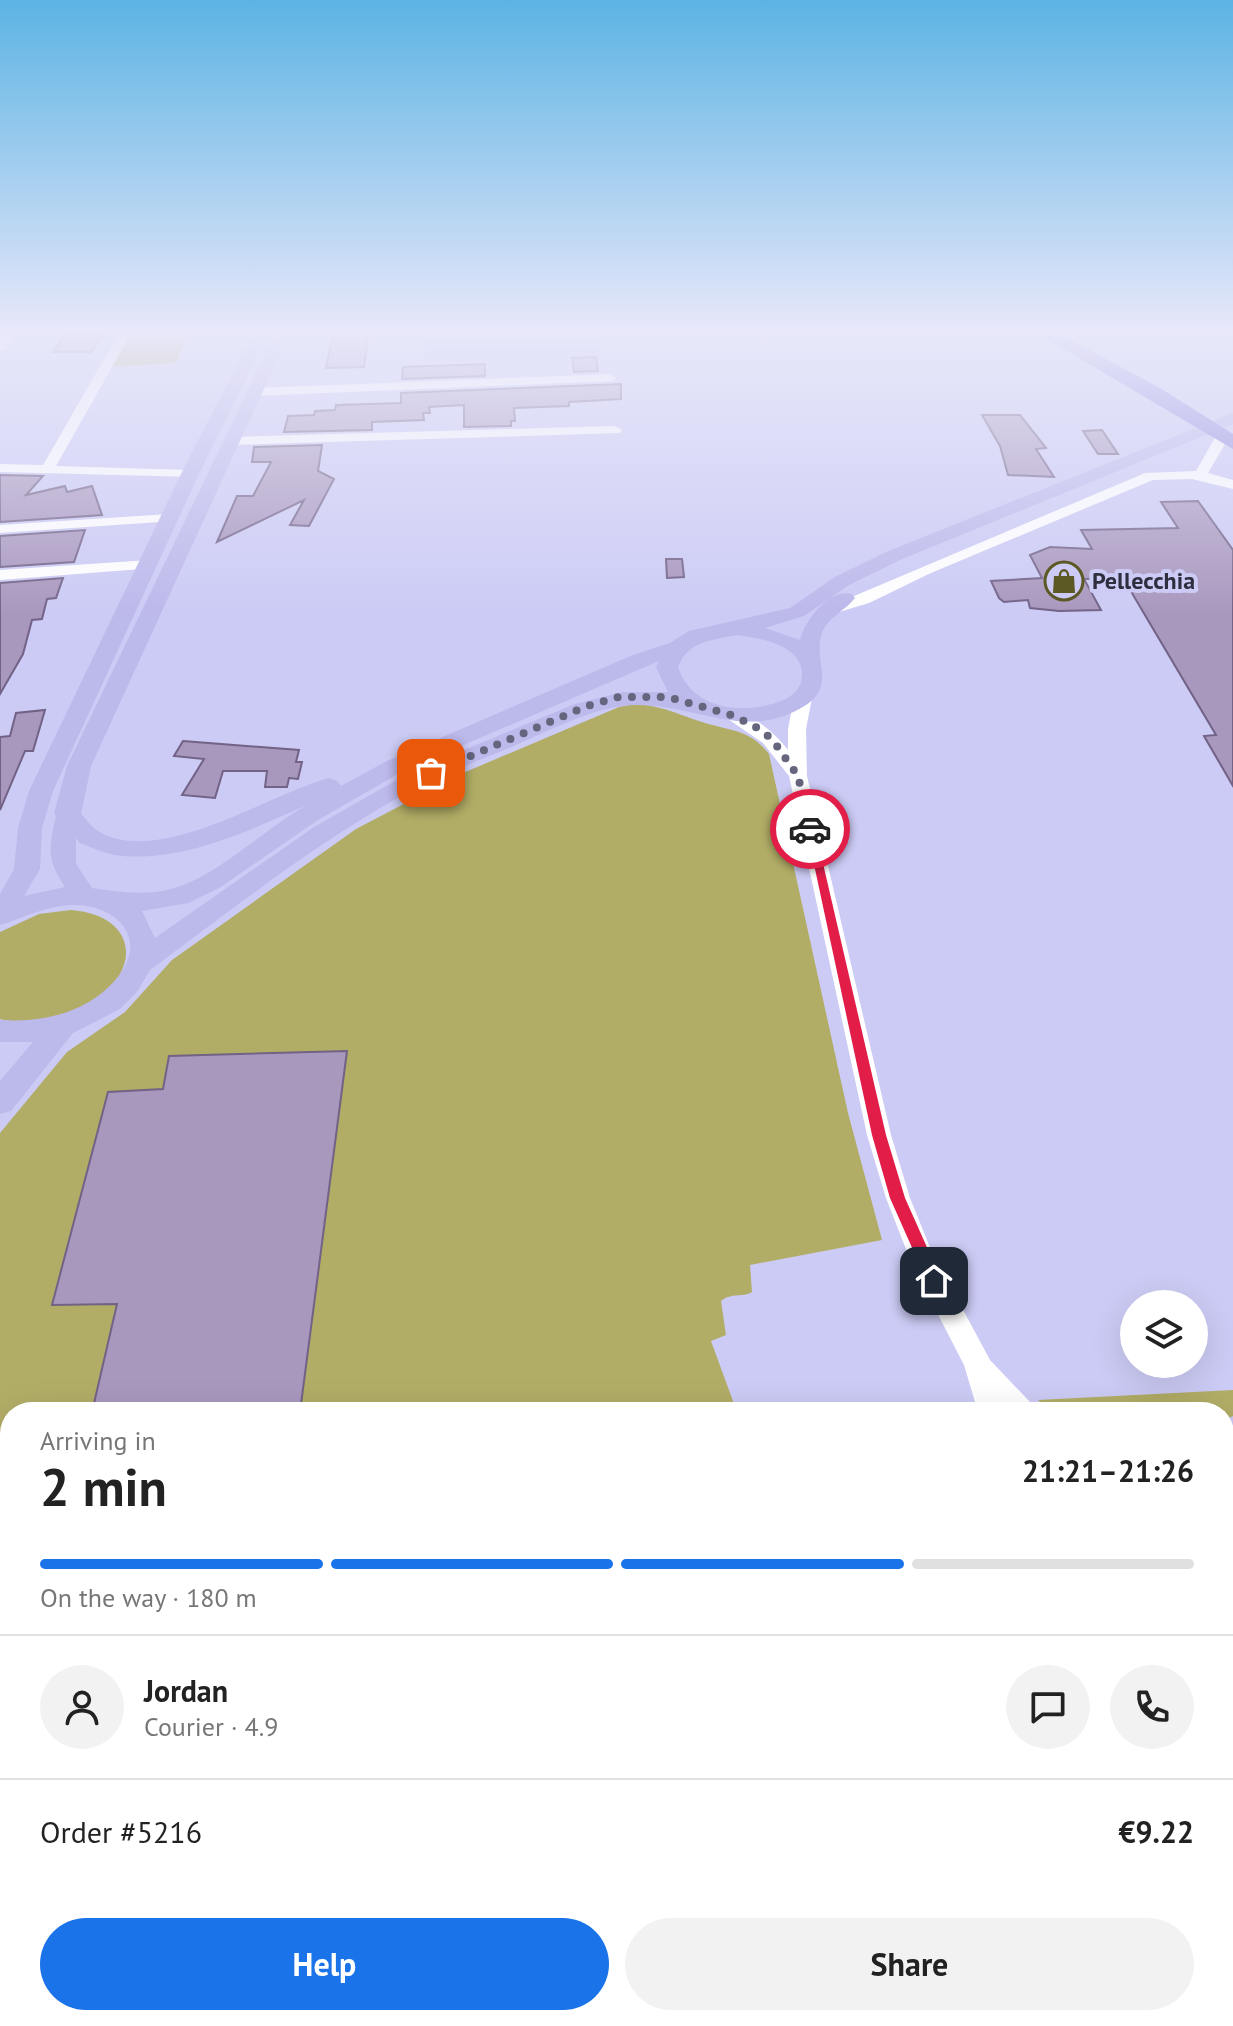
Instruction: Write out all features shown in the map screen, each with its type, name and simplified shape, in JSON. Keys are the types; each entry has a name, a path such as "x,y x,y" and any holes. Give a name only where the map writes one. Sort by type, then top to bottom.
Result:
{"main road":[{"path":"1,916 27,869 30,828 41,791 215,425"},
{"path":"0,1031 36,1032 63,1026 89,1015 129,982 140,963 143,943 138,925 126,911 95,898 63,865 66,813 79,766 239,425"},
{"path":"1,916 28,903 57,897 150,902 179,897 210,882 309,814 395,766 614,671 676,648 702,634 737,629 797,612 842,581 893,556 1217,425"},
{"path":"140,963 325,832 387,794 453,762 587,706 618,697 668,697 731,715 772,713 803,698 814,674 807,643 811,630 829,610 856,590 891,572 1230,435"},
{"path":"737,629 782,638 798,648 810,661"},
{"path":"676,648 667,661 666,676 674,690 690,703"},
{"path":"66,813 83,836 98,845 117,849 155,849 196,840 335,784 395,766"},
{"path":"0,1102 63,1026"}],"street":[{"path":"47,470 73,425"},
{"path":"231,441 615,430"},
{"path":"1201,474 1230,435"},
{"path":"1212,457 1233,476"},
{"path":"0,468 190,474"},
{"path":"829,610 863,600 940,564 1150,476 1201,474 1233,485"},
{"path":"0,529 169,518"},
{"path":"0,575 149,565"},
{"path":"803,698 797,729 798,776 879,1135 898,1198 920,1254 977,1362 989,1402"},
{"path":"731,715 753,725 772,739 798,776"},
{"path":"977,1362 1011,1402"}],"shaded area":[{"path":"635,704 662,708 739,732 754,740 769,754 848,1113 882,1240 750,1265 752,1292 721,1301 726,1335 711,1341 733,1402 0,1402 0,1133 67,1052 125,1012 172,960 356,829 463,773 619,707"},
{"path":"71,910 93,914 109,922 120,933 126,946 125,961 119,976 90,1003 69,1013 27,1020 0,1019 0,932 39,914"},
{"path":"1233,1390 1233,1402 1038,1400"}],"building":[{"path":"286,425 372,425 372,430 284,432"},
{"path":"464,425 511,425 511,426 464,427"},
{"path":"988,425 1028,425 1046,448 1036,449 1054,477 1008,475 1000,446"},
{"path":"1102,430 1118,454 1098,454 1083,431"},
{"path":"322,445 318,471 334,479 309,526 290,525 304,500 217,542 237,496 253,496 271,462 252,462 254,447"},
{"path":"0,475 43,476 26,495 65,486 67,492 92,486 102,515 0,522"},
{"path":"1198,501 1233,550 1233,786 1204,736 1216,735 1123,578 1084,579 1101,610 1059,611 1030,608 1028,600 1004,602 991,581 1042,578 1030,555 1050,547 1092,549 1081,530 1178,528 1161,502"},
{"path":"85,530 74,562 0,567 0,536"},
{"path":"666,559 682,559 684,577 667,578"},
{"path":"63,578 56,598 47,599 42,619 32,620 23,654 0,694 0,583"},
{"path":"45,710 33,751 25,751 0,810 0,737 10,736 16,713"},
{"path":"183,741 299,750 296,762 302,762 298,779 289,778 287,787 265,787 267,771 223,771 215,798 182,795 204,759 174,756"},
{"path":"347,1051 301,1402 94,1402 117,1304 52,1305 108,1092 163,1089 169,1056"}],"way so far":[{"path":"431,773 587,706 618,697 668,697 731,715 753,725 772,739 798,776 810,829"}],"place":[{"name":"Pellecchia","path":"1064,581"}],"route":[{"path":"810,829 879,1135 898,1198 934,1281"}]}
